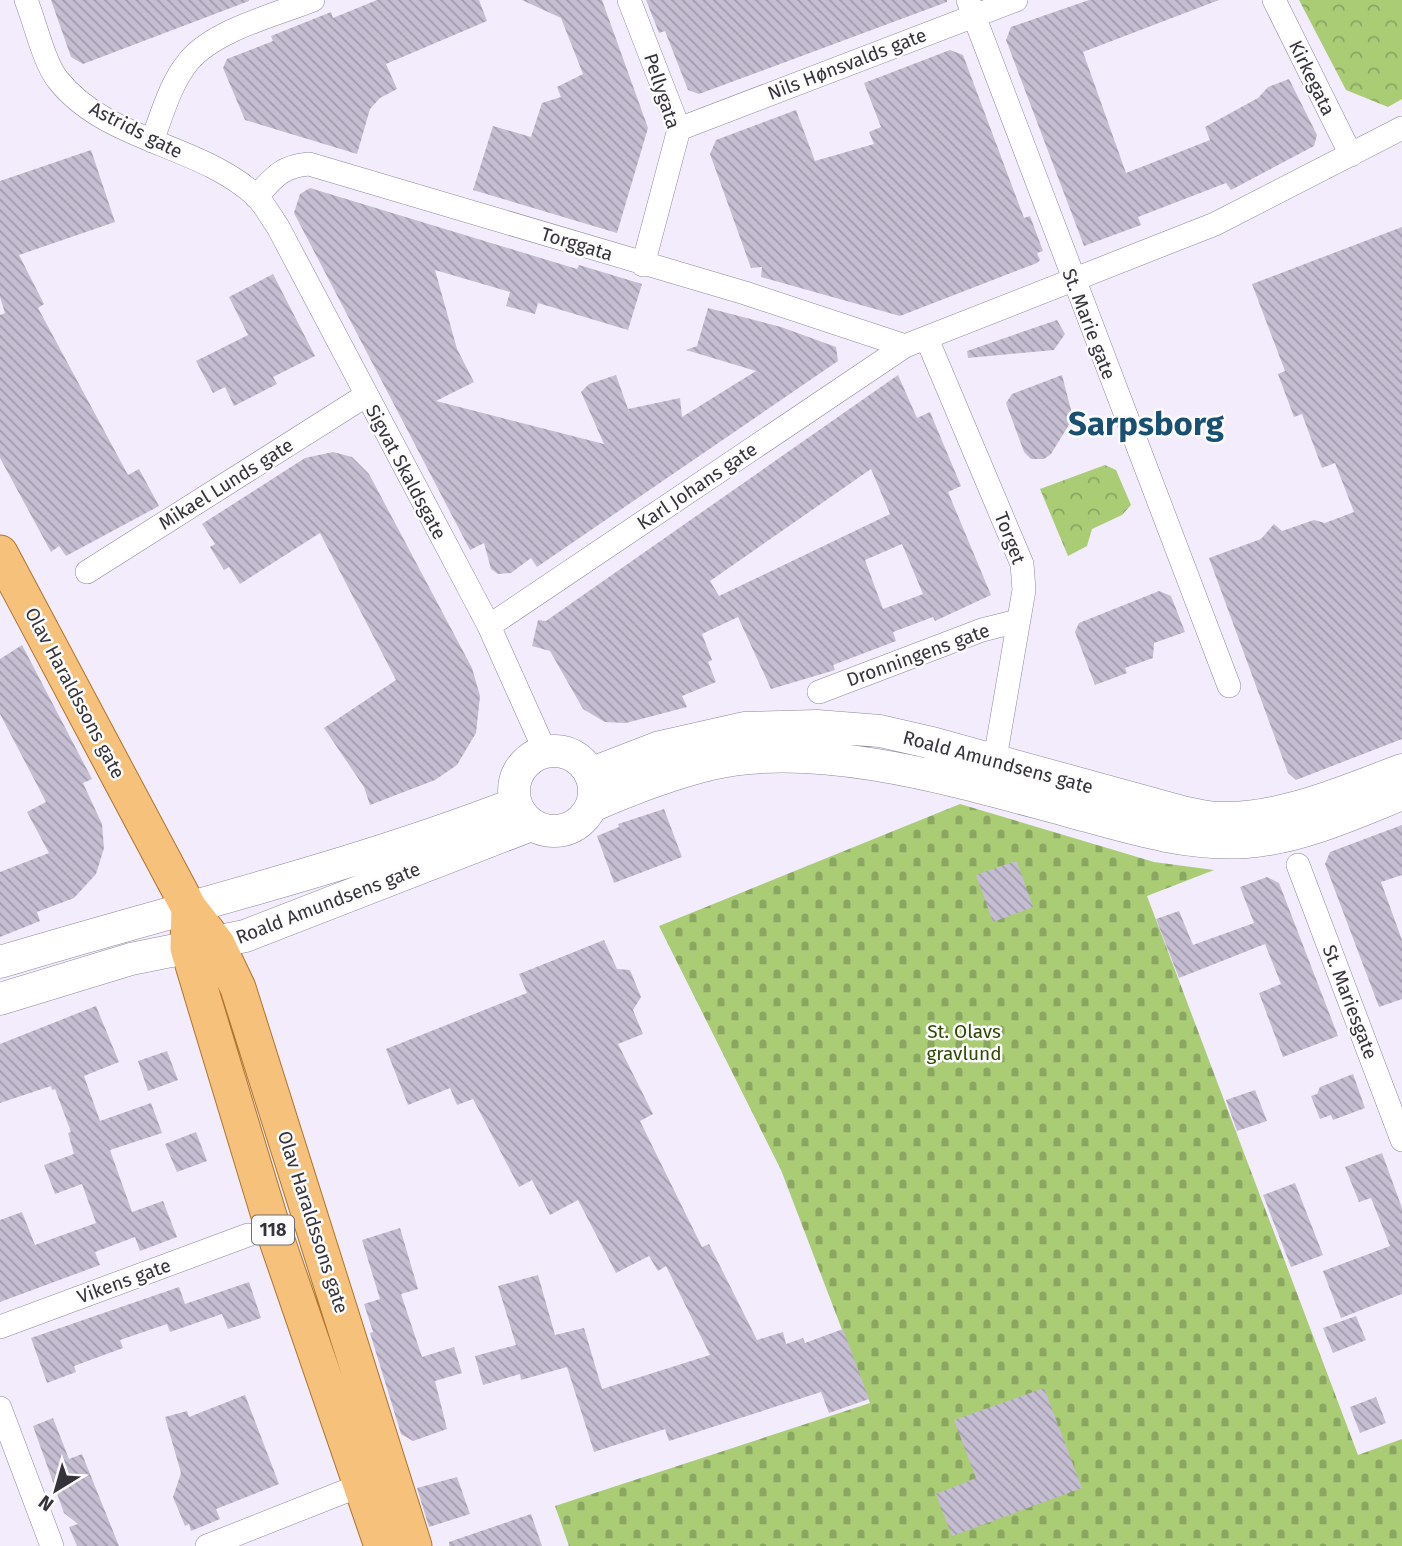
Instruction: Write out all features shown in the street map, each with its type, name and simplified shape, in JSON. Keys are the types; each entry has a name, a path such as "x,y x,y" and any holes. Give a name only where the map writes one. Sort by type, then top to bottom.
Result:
{"main road":[{"name":"Olav Haraldssons gate","path":"0,553 189,908 202,946 273,1229 382,1546"},
{"name":"Olav Haraldssons gate","path":"202,946 242,1000 414,1546"}],"street":[{"name":"Astrids gate","path":"26,0 56,78 93,111 212,167 256,197"},
{"path":"152,141 174,85 187,62 208,42 313,0"},
{"name":"Pellygata","path":"629,0 679,129 642,265"},
{"name":"Nils Hønsvalds gate","path":"679,129 857,61 971,8 1016,0"},
{"name":"Kirkegata","path":"1273,0 1351,155"},
{"name":"St. Marie gate","path":"971,8 1229,686"},
{"path":"905,346 1215,224 1402,128"},
{"name":"Torggata","path":"256,197 277,174 291,165 309,164 400,189 642,265 745,293 905,346"},
{"name":"Sigvat Skaldsgate","path":"256,197 278,227 489,626 545,751"},
{"name":"Torget","path":"927,339 1022,564 1024,590 992,775"},
{"name":"Karl Johans gate","path":"489,626 905,346"},
{"name":"Mikael Lunds gate","path":"87,572 365,396"},
{"name":"Dronningens gate","path":"819,692 975,633 1018,621"},
{"name":"Roald Amundsens gate","path":"590,774 660,747 744,728 817,726 880,731 1155,834 1220,842 1285,836 1402,794"},
{"path":"545,751 556,751 576,758 590,774 594,784 592,806 586,816 569,829 550,832 523,815 513,793 519,771 526,762 545,751"},
{"name":"Roald Amundsens gate","path":"592,806 653,780 713,763 756,758 810,757 992,775 1220,818 1276,811 1342,792 1402,770"},
{"name":"Roald Amundsens gate","path":"0,962 424,839 523,815"},
{"name":"Roald Amundsens gate","path":"0,999 131,959 202,946 265,929 523,815"},
{"name":"St. Mariesgate","path":"1298,865 1400,1128"},
{"name":"Vikens gate","path":"0,1327 248,1236"},
{"path":"0,1408 52,1546"},
{"path":"207,1546 346,1491"}],"green space":[{"path":"1299,0 1402,0 1402,99 1388,107 1346,90"},
{"path":"1105,465 1116,470 1131,505 1122,515 1092,529 1087,546 1068,556 1040,489"},
{"name":"St. Olavs gravlund","path":"960,804 1154,862 1214,870 1147,896 1358,1455 1402,1439 1402,1546 569,1546 555,1506 870,1403 781,1170 659,926"}],"building":[{"path":"51,0 249,1 83,64 71,57"},
{"path":"377,0 479,0 487,21 386,64 397,89 380,98 370,109 357,154 245,120 223,68 227,59 273,41 271,36 331,12 333,18"},
{"path":"522,0 602,0 648,128 617,233 473,190 493,126 531,137 542,103 561,97 557,87 583,74 561,18"},
{"path":"646,0 947,2 699,94 688,90 665,31 659,33"},
{"path":"1089,0 1219,0 1083,52 1126,173 1210,140 1205,127 1258,98 1268,87 1289,79 1317,135 1314,146 1231,190 1226,183 1138,217 1141,225 1084,246 1006,40 1011,27"},
{"path":"950,50 963,55 1024,218 1030,216 1043,251 1037,253 1040,260 900,316 761,277 762,267 751,268 710,154 716,140 796,110 815,161 874,144 869,132 881,127 864,83"},
{"path":"91,150 115,222 19,255 44,304 38,308 128,475 139,469 159,506 66,556 59,546 51,552 0,458 0,315 5,313 0,297 0,181"},
{"path":"310,188 577,269 579,265 642,284 628,330 538,303 535,314 506,306 510,292 435,270 457,349 474,382 436,401 604,444 581,392 589,384 616,375 628,409 680,398 682,417 756,371 686,350 697,346 708,308 781,327 836,347 838,361 537,567 531,558 511,573 498,574 491,569 484,543 470,550 294,213 300,194"},
{"path":"1402,227 1402,739 1296,780 1288,773 1209,558 1261,539 1274,524 1282,531 1314,520 1325,523 1354,512 1335,463 1322,468 1302,414 1294,417 1278,374 1285,371 1252,284"},
{"path":"273,274 315,356 273,377 277,384 234,406 225,387 213,393 196,361 248,335 229,297"},
{"path":"1057,320 1065,334 1054,350 968,358 967,351"},
{"path":"898,375 917,418 930,412 961,486 948,492 991,595 935,621 933,617 893,632 896,641 833,665 835,670 771,689 738,617 702,634 712,660 708,662 716,682 682,696 687,707 626,723 605,722 583,709 550,651 532,646 538,620 546,621","holes":["871,469 890,514 719,596 710,581","902,544 923,594 883,609 865,560"]},
{"path":"1062,375 1071,410 1070,423 1051,454 1044,459 1031,459 1024,452 1006,403 1012,394"},
{"path":"333,452 352,457 369,474 472,668 480,696 476,733 457,765 435,780 370,805 364,787 324,728 396,680 320,533 240,584 229,567 224,570 210,547 215,544 202,524 305,458"},
{"path":"1159,591 1171,596 1185,632 1154,643 1153,658 1125,668 1127,673 1095,685 1075,632 1079,623"},
{"path":"22,645 92,779 83,783 102,824 104,848 96,874 74,898 37,912 40,921 0,937 0,872 49,853 27,812 46,802 0,714 0,659"},
{"path":"664,809 682,857 614,883 597,836 619,827 618,824"},
{"path":"1402,825 1402,875 1381,882 1402,940 1402,999 1379,1007 1325,864 1330,852"},
{"path":"1017,862 1033,907 993,922 976,875"},
{"path":"1267,877 1279,883 1338,1036 1283,1057 1259,993 1281,984 1265,944 1179,978 1156,919 1179,911 1193,945 1254,923 1240,887"},
{"path":"604,940 617,969 630,970 641,997 633,1010 643,1034 618,1044 653,1114 640,1121 702,1247 709,1244 757,1340 783,1332 786,1344 803,1338 805,1343 843,1329 869,1399 829,1413 821,1392 669,1441 665,1429 594,1452 567,1367 521,1380 520,1374 483,1385 475,1356 516,1345 498,1286 538,1275 555,1335 584,1328 602,1389 710,1355 666,1266 658,1271 649,1256 616,1273 578,1200 550,1215 532,1180 519,1187 473,1099 457,1105 450,1088 408,1105 386,1049 527,993 519,974"},
{"path":"96,1006 119,1062 84,1076 100,1121 151,1103 162,1133 110,1150 132,1212 163,1201 177,1237 140,1251 135,1237 95,1252 100,1265 0,1302 0,1220 22,1212 35,1245 96,1223 82,1184 55,1194 44,1165 74,1154 68,1133 71,1132 55,1089 52,1090 51,1086 0,1103 0,1044"},
{"path":"167,1051 178,1080 148,1091 138,1061"},
{"path":"1353,1074 1365,1108 1333,1120 1331,1115 1320,1119 1311,1096 1317,1094 1320,1087"},
{"path":"1255,1090 1267,1121 1237,1131 1226,1100"},
{"path":"196,1132 207,1161 177,1172 165,1144"},
{"path":"1382,1153 1402,1208 1402,1294 1341,1318 1323,1271 1390,1246 1371,1198 1359,1202 1345,1167"},
{"path":"1295,1183 1323,1255 1291,1267 1263,1195"},
{"path":"400,1228 418,1289 401,1294 422,1357 454,1347 462,1373 435,1381 447,1429 413,1441 401,1434 370,1333 373,1332 364,1304 380,1299 362,1240"},
{"path":"249,1282 261,1318 228,1329 222,1314 170,1332 167,1324 120,1340 123,1348 74,1366 76,1372 47,1383 31,1338 179,1287 185,1304"},
{"path":"1356,1316 1366,1340 1333,1353 1323,1328"},
{"path":"1044,1388 1082,1488 952,1536 936,1494 976,1478 954,1420"},
{"path":"245,1395 279,1484 216,1509 220,1519 191,1531 189,1524 185,1526 173,1497 181,1473 165,1417 187,1411 189,1417"},
{"path":"1376,1397 1386,1423 1360,1433 1350,1407"},
{"path":"53,1418 69,1459 82,1454 119,1546 77,1546 69,1527 78,1524 64,1513 33,1426"},
{"path":"457,1477 470,1514 429,1527 417,1488"},
{"path":"531,1514 542,1546 449,1546 449,1542"}],"district":[{"name":"Sarpsborg","path":"1146,424"}]}
